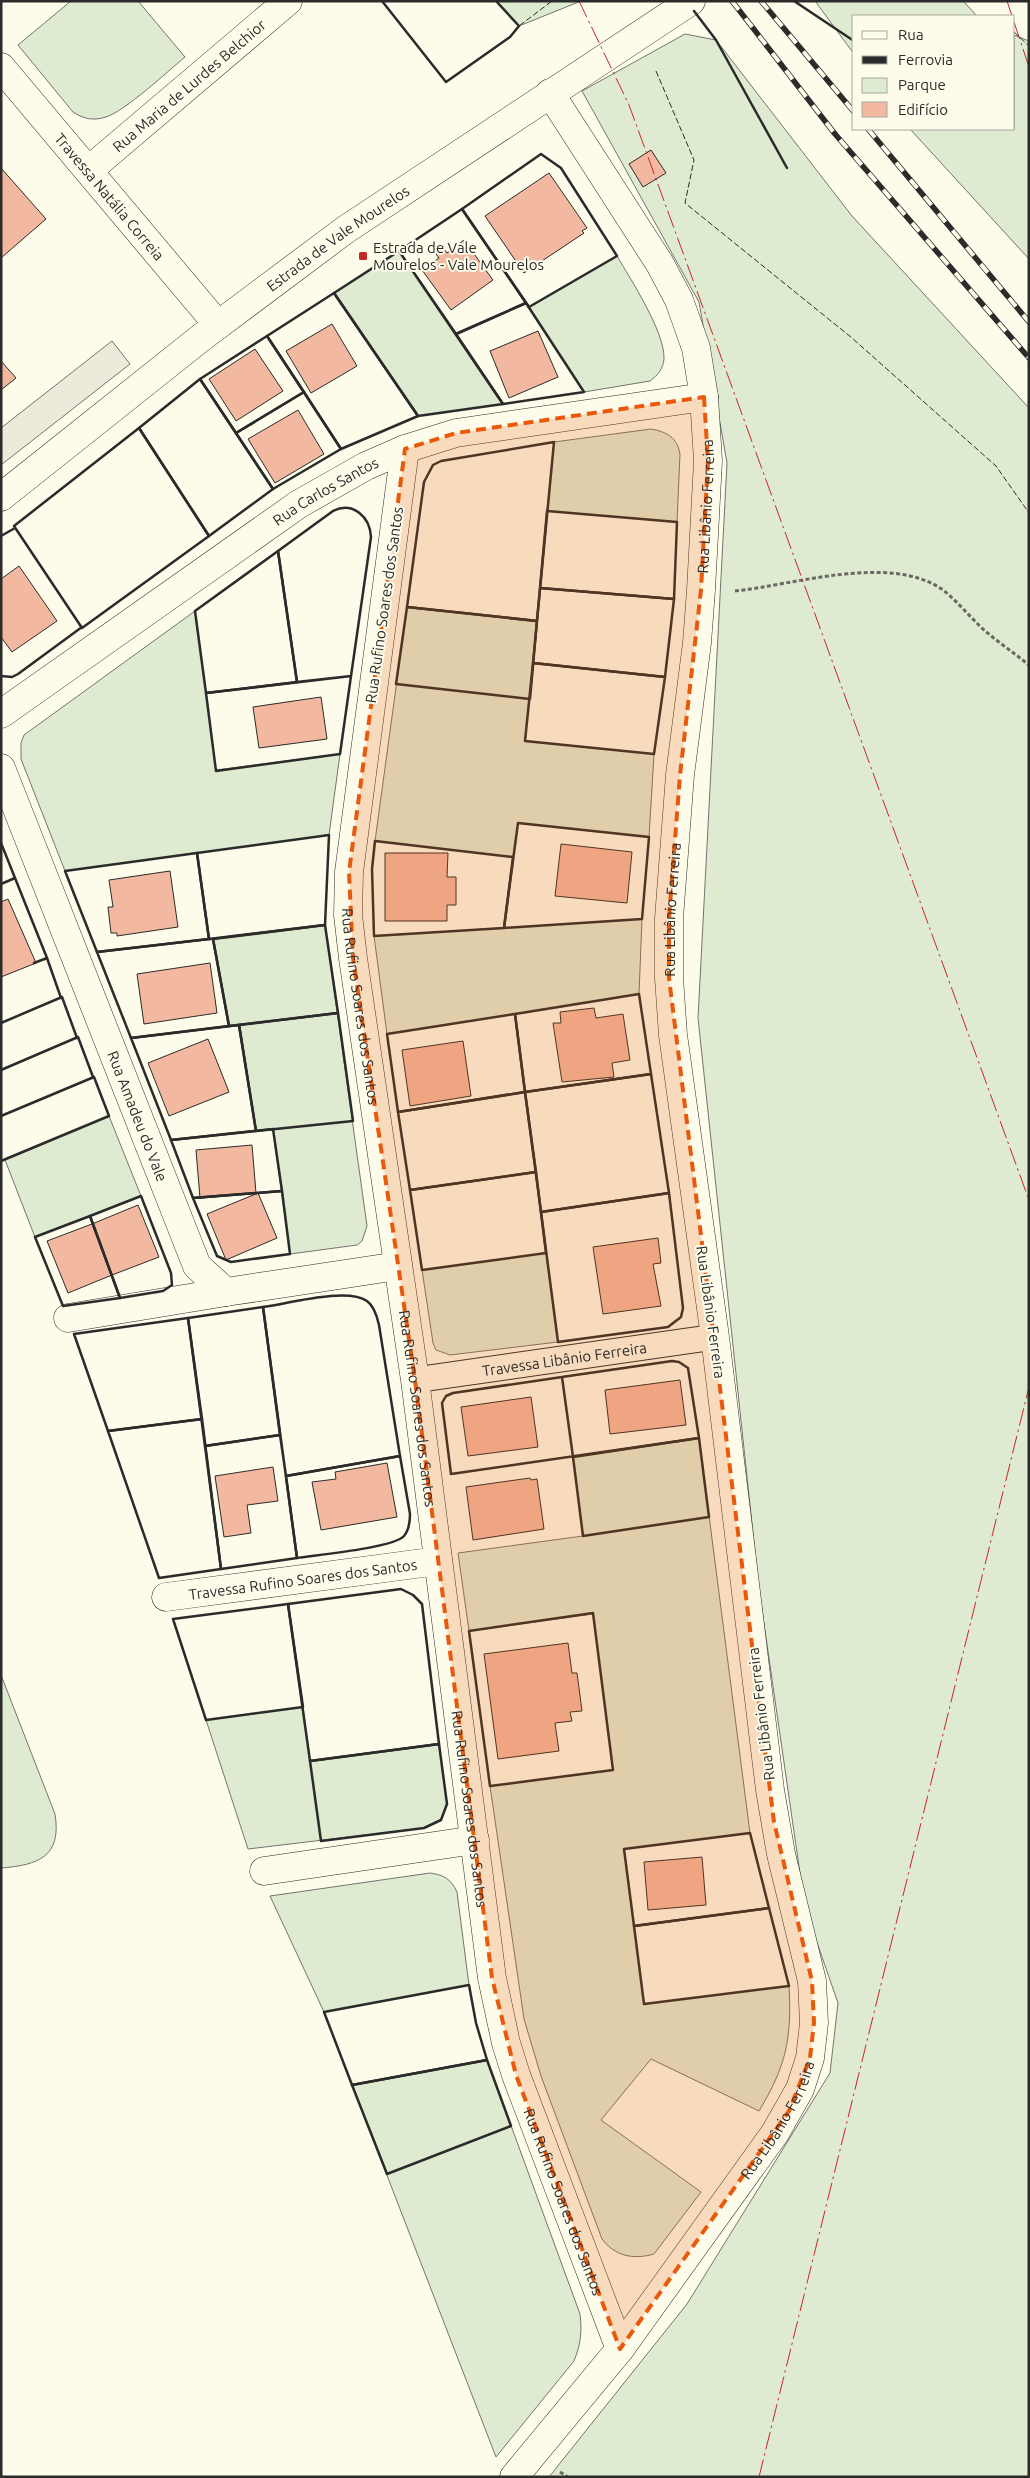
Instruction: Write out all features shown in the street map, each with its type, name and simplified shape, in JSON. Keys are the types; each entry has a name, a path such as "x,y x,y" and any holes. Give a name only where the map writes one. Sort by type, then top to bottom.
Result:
{"street":[{"name":"Rua Maria de Lurdes Belchior","path":"89,170 288,1"},
{"name":"Estrada de Vale Mourelos","path":"1,497 218,325 352,225 684,6"},
{"name":"Travessa Natália Correia","path":"1,67 218,325"},
{"name":"Rua Libânio Ferreira","path":"516,2475 620,2349 789,2112 800,2089 810,2058 814,2023 812,1981 773,1814 715,1337 674,1044 669,978 669,918 680,775 697,643 701,590 708,461 704,397 696,348 675,293 660,264 550,93"},
{"name":"Rua Carlos Santos","path":"1,714 299,504 366,466 405,449 456,433 704,397"},
{"name":"Rua Rufino Soares dos Santos","path":"405,449 353,834 348,906 353,958 415,1380 492,1978 506,2043 620,2349"},
{"name":"Rua Amadeu do Vale","path":"1,768 196,1266 226,1292"},
{"path":"68,1318 398,1266"},
{"name":"Travessa Libânio Ferreira","path":"415,1380 715,1337"},
{"name":"Travessa Rufino Soares dos Santos","path":"166,1597 438,1560"},
{"path":"264,1871 475,1840"}],"path":[{"path":"701,590 735,591 847,573 884,573 914,578 942,590 983,629 1029,665"}],"highlighted area":[{"path":"704,397 708,461 701,590 680,775 669,918 669,978 774,1822 812,1981 814,2023 810,2058 789,2111 620,2349 516,2075 492,1978 415,1380 353,958 349,872 405,449 456,433"}],"green space":[{"path":"71,1 138,1 185,57 124,107 106,117 85,118 73,112 18,45"},
{"path":"496,1 581,1 519,26"},
{"path":"815,1 963,1 976,15 852,15 852,51"},
{"path":"685,34 716,40 852,216 1029,408 1029,2477 549,2477 687,2304 830,2073 838,2003 805,1908 759,1589 698,1018 727,463 699,302 582,91"},
{"path":"1015,35 1029,41 1029,259 911,130 1015,130"},
{"path":"399,251 503,404 418,416 334,293"},
{"path":"617,256 638,292 659,335 663,348 663,366 660,372 650,381 584,392 529,307"},
{"path":"651,429 670,436 679,448 677,522 547,511 554,442"},
{"path":"407,607 537,621 525,741 654,754 649,837 518,823 513,857 375,841"},
{"path":"195,611 216,770 340,754 329,835 65,871 21,759 21,743 24,735"},
{"path":"642,919 639,994 387,1034 374,936"},
{"path":"325,925 367,1226 362,1241 357,1245 290,1254 273,1130 256,1131 240,1026 229,1026 213,939"},
{"path":"109,1116 141,1196 35,1237 5,1160"},
{"path":"546,1253 558,1342 450,1355 436,1350 433,1343 422,1270"},
{"path":"699,1438 750,1833 624,1849 644,2004 789,1986 788,2037 776,2080 759,2111 651,2059 601,2120 701,2192 654,2254 639,2257 619,2253 602,2239 541,2076 524,2019 490,1786 613,1770 593,1614 469,1631 458,1553 583,1536 573,1457"},
{"path":"1,1675 55,1814 56,1829 55,1840 51,1849 44,1856 26,1864 1,1868"},
{"path":"303,1707 310,1761 439,1744 447,1804 441,1820 424,1828 248,1849 206,1720"},
{"path":"430,1873 446,1878 457,1892 469,1985 324,2012 270,1896"},
{"path":"487,2060 580,2314 581,2326 580,2343 574,2361 496,2457 352,2085"}],"shaded area":[{"path":"112,341 130,364 1,465 1,428"}],"building":[{"path":"651,150 666,173 643,187 629,164"},
{"path":"1,168 46,219 1,258"},
{"path":"549,173 587,228 582,231 584,233 524,273 485,216"},
{"path":"464,240 493,280 451,310 422,270 439,258 436,254 444,249 447,253"},
{"path":"332,324 357,366 311,393 286,351"},
{"path":"538,331 558,377 509,398 490,351"},
{"path":"255,349 283,391 236,421 209,379"},
{"path":"1,361 16,378 1,390"},
{"path":"298,410 324,454 275,483 248,439"},
{"path":"19,566 57,621 12,652 1,637 1,579"},
{"path":"321,697 327,739 259,748 253,707"},
{"path":"561,844 632,852 627,903 555,896"},
{"path":"385,853 448,853 447,877 456,877 456,905 447,905 447,921 385,921"},
{"path":"170,871 178,927 117,936 117,933 111,933 108,907 113,907 109,880"},
{"path":"8,899 36,963 1,977 1,902"},
{"path":"210,963 217,1013 144,1024 137,974"},
{"path":"594,1008 596,1018 623,1014 630,1060 612,1063 614,1077 562,1082 553,1023 561,1023 560,1012"},
{"path":"208,1039 229,1092 169,1116 148,1063"},
{"path":"463,1041 471,1096 410,1106 402,1050"},
{"path":"252,1145 256,1193 200,1198 196,1150"},
{"path":"258,1193 277,1238 226,1260 207,1214"},
{"path":"138,1205 159,1257 112,1275 92,1224"},
{"path":"92,1224 112,1275 68,1293 47,1241"},
{"path":"658,1238 661,1263 653,1264 661,1306 603,1314 593,1247"},
{"path":"680,1380 686,1425 610,1434 605,1390"},
{"path":"531,1397 538,1447 468,1456 461,1407"},
{"path":"387,1463 397,1517 321,1530 312,1482 336,1479 335,1472"},
{"path":"273,1467 278,1501 247,1505 251,1533 224,1537 215,1476"},
{"path":"530,1478 531,1480 537,1479 544,1529 473,1540 466,1487"},
{"path":"568,1643 572,1673 577,1673 582,1711 570,1712 572,1721 555,1723 559,1751 498,1759 484,1654"},
{"path":"702,1857 706,1905 648,1910 644,1862"}],"railway":[{"path":"732,1 835,134 1029,358"},
{"path":"761,1 852,110"},
{"path":"869,130 1029,322"}],"fence":[{"path":"497,1 519,26 552,1"},
{"path":"1015,33 1029,46"},
{"path":"656,71 694,160 685,203 852,338 996,466 1029,513"}],"wall":[{"path":"382,1 446,82 510,37 519,26 496,1"},
{"path":"794,1 852,40"},
{"path":"694,11 716,40 787,168"},
{"path":"541,154 561,168 617,256 529,307 462,209 541,154"},
{"path":"456,334 399,251 334,293 418,416 503,404 399,251 462,209 526,303 456,334"},
{"path":"334,293 418,416 341,449 267,336 334,293"},
{"path":"526,303 584,392 503,404 456,334 526,303"},
{"path":"267,336 304,392 236,433 200,379 267,336"},
{"path":"200,379 273,489 209,536 139,428 200,379"},
{"path":"304,392 341,449 273,489 236,433 304,392"},
{"path":"139,428 209,536 82,628 14,526 139,428"},
{"path":"554,442 537,621 407,607 424,482 433,465 441,461 554,442"},
{"path":"297,682 278,551 333,511 340,508 354,510 364,517 371,537 351,676 206,693 216,771 340,754 351,676 297,682"},
{"path":"547,511 677,522 674,599 540,588 547,511"},
{"path":"1,536 15,528"},
{"path":"278,551 297,682 206,693 195,611 278,551"},
{"path":"540,588 674,599 665,677 533,663 540,588"},
{"path":"407,607 537,621 530,699 396,684 407,607"},
{"path":"1,676 12,677 18,674 82,627"},
{"path":"533,663 665,677 654,754 525,741 533,663"},
{"path":"518,823 649,837 642,919 504,928 518,823"},
{"path":"329,835 325,925 209,939 197,853 329,835"},
{"path":"375,841 513,857 504,928 374,936 372,869 375,841"},
{"path":"1,843 15,878"},
{"path":"197,853 209,939 97,952 65,871 197,853"},
{"path":"1,884 15,878 47,958 45,959"},
{"path":"325,925 338,1013 229,1026 213,939 325,925"},
{"path":"209,939 213,939 229,1026 131,1038 97,952 209,939"},
{"path":"34,963 47,958 61,998"},
{"path":"639,994 651,1074 525,1092 515,1014 639,994"},
{"path":"1,1023 62,997 77,1038"},
{"path":"338,1013 353,1121 256,1131 239,1025 338,1013"},
{"path":"515,1014 525,1092 398,1112 387,1034 515,1014"},
{"path":"239,1025 256,1131 171,1140 131,1038 239,1025"},
{"path":"1,1070 78,1037 93,1077"},
{"path":"651,1074 669,1193 541,1212 525,1092 651,1074"},
{"path":"1,1116 94,1077 109,1116 1,1161"},
{"path":"525,1092 536,1172 410,1190 398,1112 525,1092"},
{"path":"273,1129 282,1191 193,1198 171,1140 273,1129"},
{"path":"536,1172 546,1253 422,1270 410,1190 536,1172"},
{"path":"282,1191 290,1254 231,1262 217,1256 193,1198 282,1191"},
{"path":"669,1193 683,1308 681,1317 668,1327 558,1342 541,1212 669,1193"},
{"path":"141,1196 171,1273 172,1285 163,1291 120,1298 90,1216 141,1196"},
{"path":"90,1216 120,1298 63,1306 35,1237 90,1216"},
{"path":"286,1476 280,1435 205,1446 221,1569 297,1558 289,1495 284,1464 271,1370 263,1307 332,1296 358,1297 367,1301 373,1308 379,1325 400,1456 286,1476"},
{"path":"263,1307 280,1435 205,1446 188,1318 263,1307"},
{"path":"188,1318 202,1419 108,1431 74,1334 188,1318"},
{"path":"573,1457 562,1377 453,1393 446,1396 442,1403 451,1474 699,1438 688,1368 679,1362 672,1361 562,1377 573,1457"},
{"path":"202,1419 221,1569 159,1578 108,1431 202,1419"},
{"path":"699,1438 709,1517 583,1536 573,1457 699,1438"},
{"path":"400,1456 410,1514 409,1526 404,1536 385,1544 297,1558 286,1476 400,1456"},
{"path":"401,1589 413,1595 422,1604 439,1744 310,1761 288,1604 401,1589"},
{"path":"288,1604 303,1707 206,1720 173,1619 288,1604"},
{"path":"593,1613 613,1770 490,1786 469,1631 593,1613"},
{"path":"439,1744 447,1804 441,1820 424,1828 321,1841 310,1761 439,1744"},
{"path":"750,1833 769,1908 634,1926 624,1849 750,1833"},
{"path":"769,1908 789,1986 644,2004 634,1926 769,1908"},
{"path":"469,1985 476,2023 487,2060 352,2085 324,2012 469,1985"},
{"path":"487,2060 511,2126 387,2174 352,2085 487,2060"}],"power":[{"path":"579,1 629,105 1029,1200"},
{"path":"1007,1 1012,15"},
{"path":"1015,25 1029,67"},
{"path":"759,2477 1029,1387"}],"place":[{"name":"Estrada de Vale Mourelos - Vale Mourelos","path":"363,256"}]}
